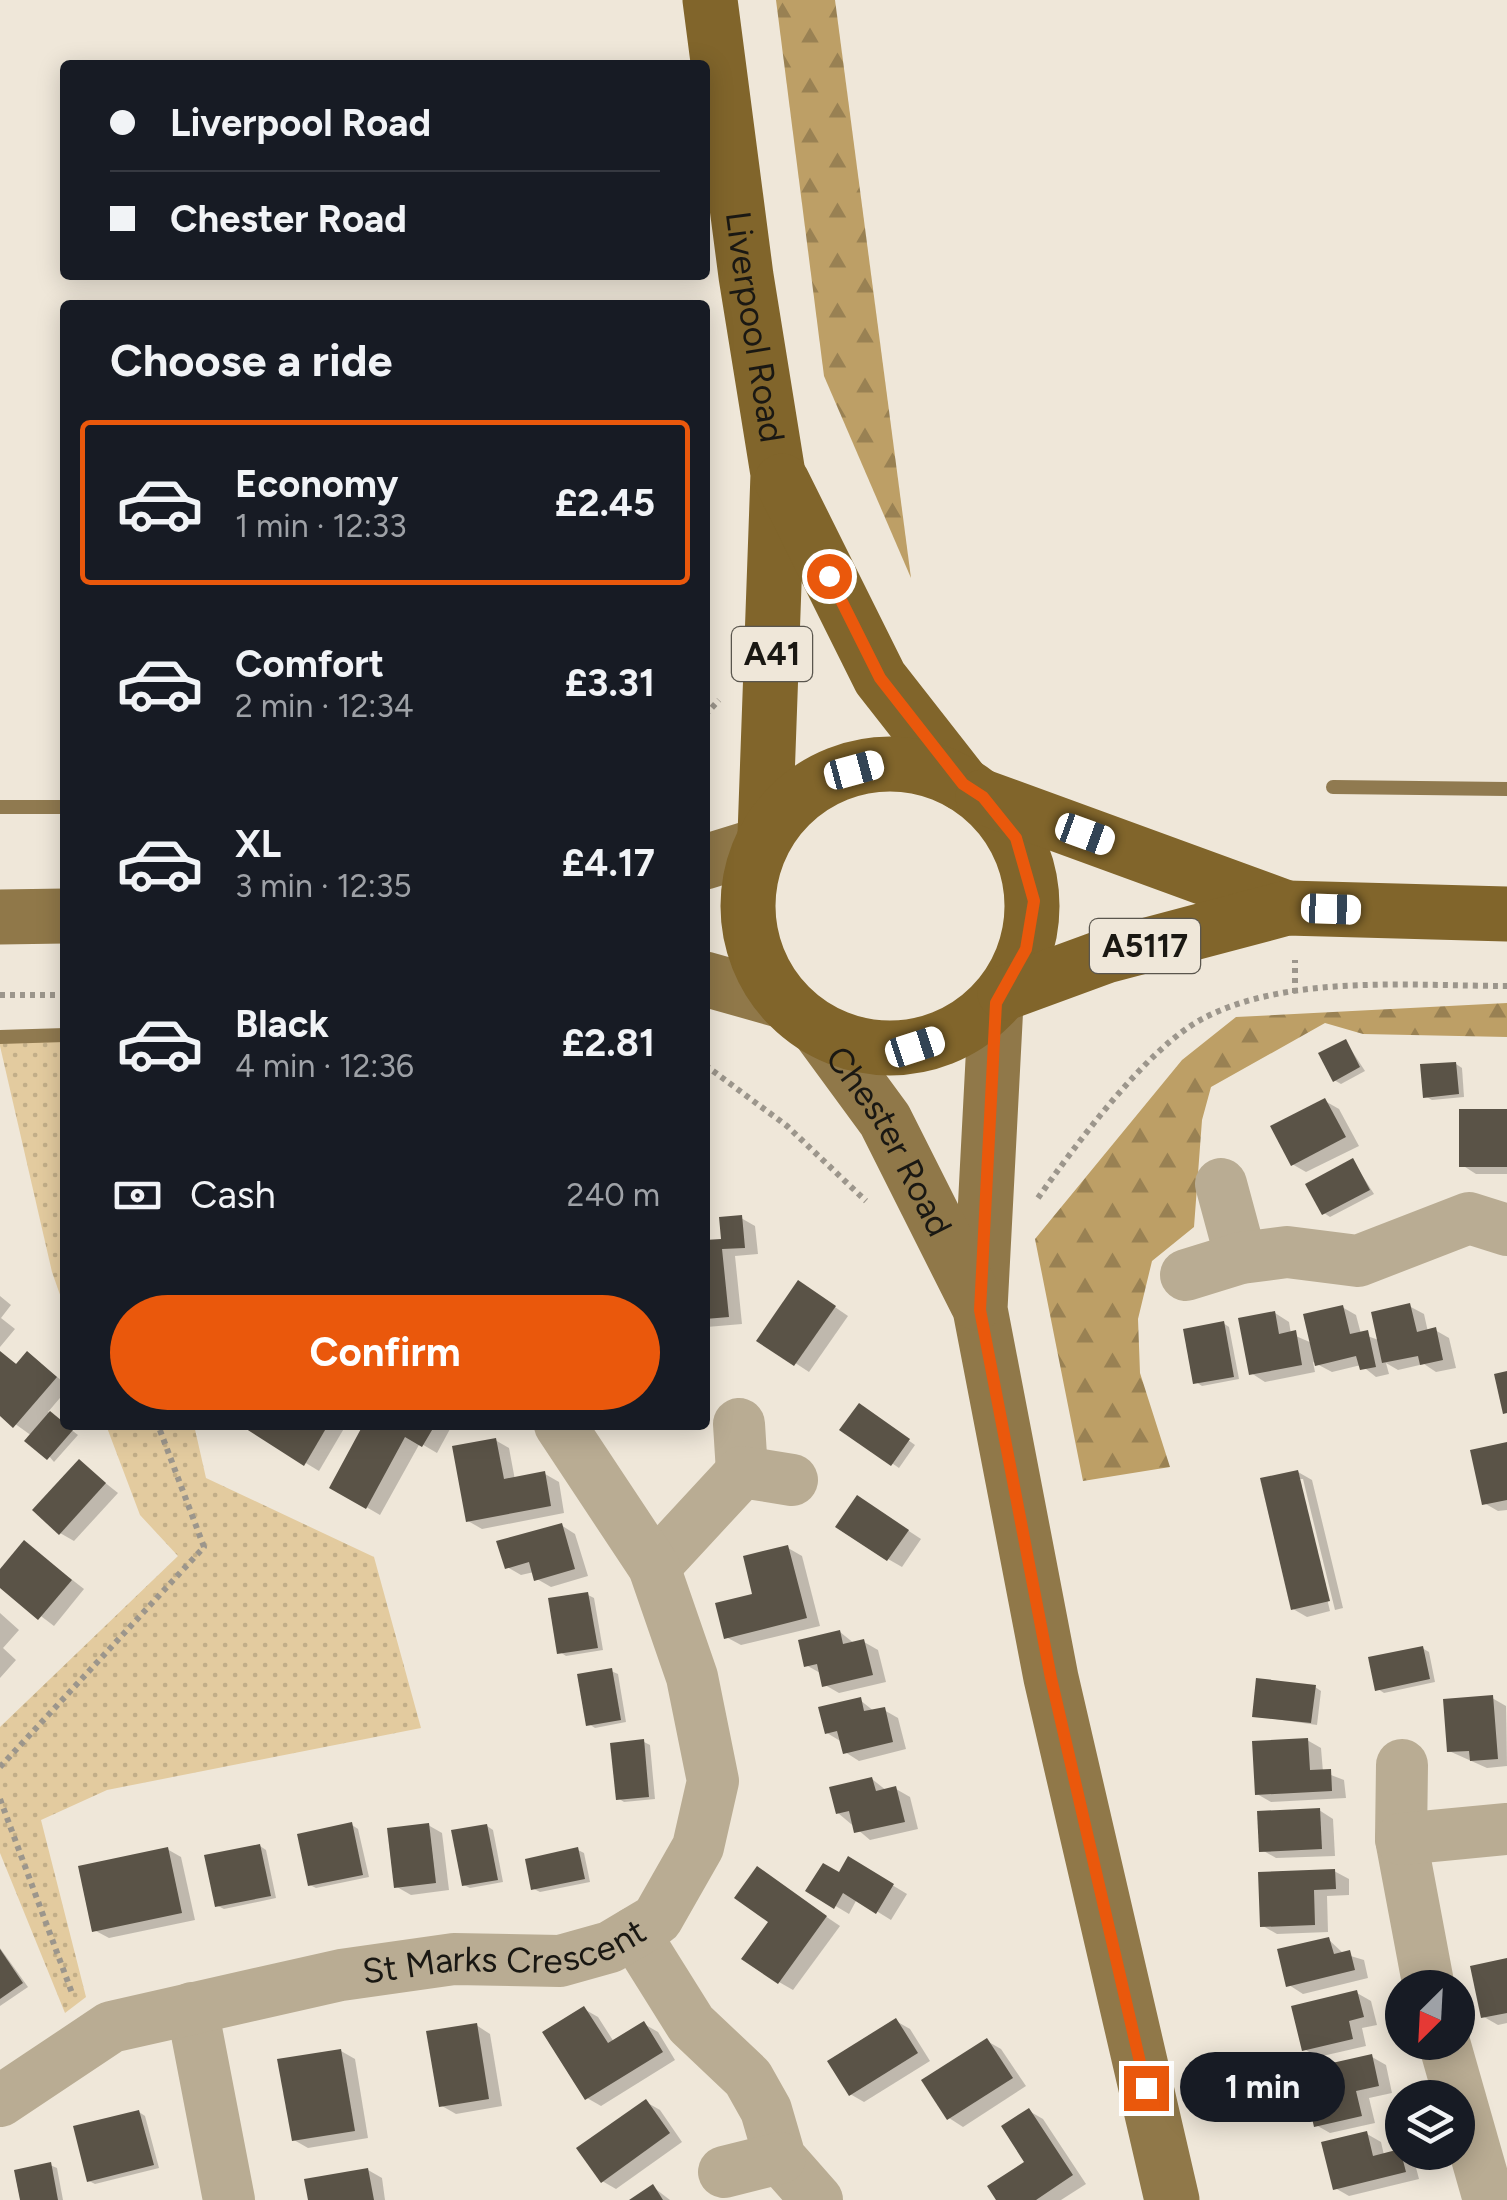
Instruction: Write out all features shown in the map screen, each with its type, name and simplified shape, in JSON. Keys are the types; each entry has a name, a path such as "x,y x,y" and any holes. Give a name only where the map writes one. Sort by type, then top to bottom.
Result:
{"highway":[{"name":"Liverpool Road","path":"710,0 746,276 778,474 762,840"},
{"name":"Liverpool Road","path":"778,474 880,678 973,790"},
{"path":"762,840 793,801 829,776 878,763 928,768 973,790"},
{"name":"A5117","path":"973,790 1288,908"},
{"name":"A41","path":"762,840 747,914 757,960 801,1015 872,1048 915,1047 958,1032 1000,998 1026,949 1034,901 1016,838 973,790"},
{"name":"A5117","path":"1000,998 1106,956 1288,908 1507,914"}],"main road":[{"path":"710,860 762,840"},
{"path":"0,917 60,916"},
{"path":"710,981 801,1015"},
{"name":"Chester Road","path":"1000,998 980,1310 1051,1678 1172,2200"},
{"name":"Chester Road","path":"801,1015 886,1120 980,1310"}],"street":[{"path":"1221,1184 1241,1258"},
{"path":"1186,1275 1241,1258 1287,1252 1358,1261 1469,1218 1507,1230"},
{"name":"St Marks Crescent","path":"0,2101 111,2027 341,1975 454,1959 560,1961 610,1946 657,1918 698,1846 712,1781 692,1677 654,1567 563,1430"},
{"path":"654,1567 758,1459"},
{"path":"1402,1766 1400,1839 1425,1970"},
{"path":"1400,1839 1507,1829"},
{"path":"634,1932 692,2024 748,2078 766,2110 780,2158 816,2200"},
{"path":"192,2008 228,2200"},
{"path":"1449,2060 1489,2200"},
{"path":"724,2172 780,2158"}],"path":[{"path":"985,1223 1023,1220 1072,1151 1135,1076 1201,1019 1249,1000 1342,986 1507,986"},
{"path":"0,996 60,995"},
{"path":"710,1069 788,1126 872,1207"},
{"path":"0,1767 204,1547 160,1430"},
{"path":"0,1799 90,2041"}],"shaded area":[{"path":"60,1035 60,1295 52,1272 0,1037"},
{"path":"108,1430 195,1430 206,1478 374,1557 421,1728 107,1790 41,1820 86,1997 65,2013 0,1853 0,1727 178,1556 140,1515"}],"green space":[{"path":"776,0 835,0 911,578 824,376"},
{"path":"1507,1003 1507,1037 1363,1034 1325,1023 1211,1087 1202,1120 1194,1227 1152,1261 1138,1319 1140,1373 1170,1467 1083,1481 1035,1239 1182,1060 1236,1017"}],"building":[{"path":"1346,1039 1360,1067 1333,1082 1318,1053"},
{"path":"1456,1062 1459,1094 1423,1098 1420,1064"},
{"path":"1325,1098 1346,1137 1291,1166 1270,1126"},
{"path":"1459,1109 1507,1109 1507,1167 1459,1167"},
{"path":"1353,1158 1370,1190 1322,1215 1305,1184"},
{"path":"742,1215 745,1248 722,1249 729,1317 710,1319 710,1240 721,1239 719,1217"},
{"path":"798,1280 836,1306 794,1366 756,1341"},
{"path":"1410,1303 1417,1332 1436,1327 1443,1360 1420,1365 1418,1356 1382,1363 1371,1312"},
{"path":"1343,1305 1350,1334 1368,1330 1376,1367 1360,1370 1356,1356 1315,1366 1303,1314"},
{"path":"1275,1311 1279,1334 1296,1330 1302,1365 1249,1375 1238,1318"},
{"path":"1224,1321 1234,1377 1193,1384 1183,1329"},
{"path":"0,1351 16,1364 27,1351 57,1377 13,1428 0,1416"},
{"path":"1507,1371 1507,1413 1503,1414 1494,1374"},
{"path":"859,1403 910,1439 891,1466 839,1430"},
{"path":"50,1411 60,1419 60,1430 73,1430 47,1460 24,1441"},
{"path":"248,1430 325,1430 304,1466"},
{"path":"360,1430 432,1430 422,1447 405,1437 366,1509 329,1488"},
{"path":"496,1438 504,1479 545,1471 551,1506 466,1522 452,1446"},
{"path":"1507,1442 1507,1500 1482,1505 1470,1450"},
{"path":"79,1459 106,1483 59,1535 32,1510"},
{"path":"1298,1470 1330,1601 1291,1610 1260,1478"},
{"path":"857,1495 909,1530 887,1561 835,1527"},
{"path":"562,1523 575,1569 534,1581 529,1562 505,1569 496,1541"},
{"path":"24,1540 72,1580 38,1620 0,1588 0,1569"},
{"path":"788,1545 807,1618 724,1639 715,1603 752,1594 743,1556"},
{"path":"588,1592 598,1648 557,1654 548,1598"},
{"path":"840,1630 843,1644 864,1639 873,1675 822,1687 817,1664 804,1667 798,1640"},
{"path":"1423,1646 1430,1679 1375,1691 1368,1657"},
{"path":"612,1668 621,1720 586,1726 577,1674"},
{"path":"1256,1678 1316,1685 1311,1723 1252,1717"},
{"path":"1493,1695 1498,1759 1470,1761 1469,1751 1447,1752 1443,1699"},
{"path":"861,1697 864,1711 885,1707 893,1742 843,1754 837,1731 825,1734 818,1707"},
{"path":"1308,1738 1310,1770 1331,1769 1332,1791 1255,1795 1252,1741"},
{"path":"644,1739 649,1797 616,1800 610,1743"},
{"path":"872,1777 876,1791 896,1786 905,1822 854,1833 849,1811 836,1814 829,1787"},
{"path":"1320,1808 1322,1849 1259,1852 1257,1811"},
{"path":"352,1822 363,1875 308,1886 297,1834"},
{"path":"429,1823 436,1883 394,1888 387,1828"},
{"path":"487,1824 498,1880 462,1886 451,1830"},
{"path":"260,1844 271,1896 215,1907 204,1855"},
{"path":"168,1847 182,1913 92,1932 78,1866"},
{"path":"578,1847 585,1879 531,1890 525,1859"},
{"path":"848,1856 894,1884 876,1914 843,1893 834,1909 805,1891 823,1863 839,1872"},
{"path":"757,1866 827,1916 778,1984 741,1959 768,1922 734,1898"},
{"path":"1335,1869 1336,1889 1314,1890 1315,1925 1260,1927 1258,1872"},
{"path":"1329,1937 1334,1954 1350,1950 1355,1970 1286,1987 1277,1949"},
{"path":"0,1949 23,1983 0,1999"},
{"path":"1507,1958 1507,2013 1481,2018 1475,1970 1470,1966"},
{"path":"1357,1990 1364,2017 1349,2021 1353,2039 1302,2051 1291,2006"},
{"path":"584,2006 608,2043 644,2021 663,2052 585,2100 542,2032"},
{"path":"896,2018 918,2053 849,2096 827,2061"},
{"path":"477,2023 489,2099 439,2107 426,2031"},
{"path":"987,2038 1013,2078 947,2120 921,2080"},
{"path":"341,2049 355,2131 292,2141 277,2059"},
{"path":"1372,2054 1379,2086 1356,2091 1362,2116 1314,2127 1301,2070"},
{"path":"646,2099 670,2133 601,2183 576,2148"},
{"path":"1029,2108 1073,2175 1036,2200 996,2200 987,2186 1024,2162 1001,2126"},
{"path":"139,2110 154,2165 87,2182 73,2126"},
{"path":"1367,2131 1373,2156 1385,2153 1385,2170 1406,2172 1333,2190 1321,2142"},
{"path":"51,2162 58,2200 20,2200 14,2170"},
{"path":"368,2168 374,2200 308,2200 304,2179"},
{"path":"653,2184 663,2200 629,2200"}],"waterway":[{"path":"1333,787 1507,789"},
{"path":"0,807 60,807"},
{"path":"0,1037 60,1035"}],"route":[{"path":"829,576 880,678 963,784 983,797 1016,838 1034,901 1026,949 1005,993 996,1003 980,1310 1051,1678 1146,2088"}]}
